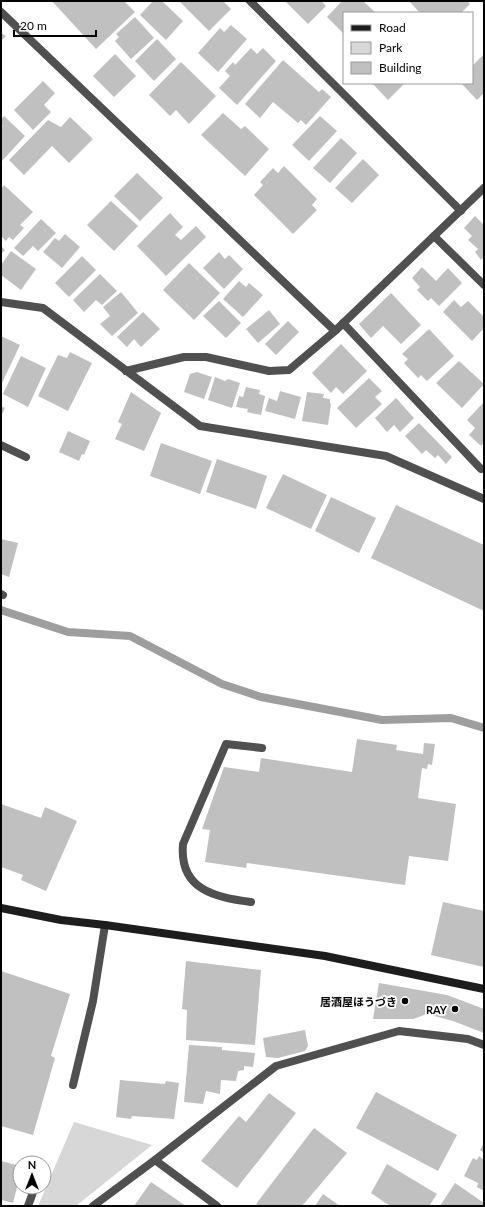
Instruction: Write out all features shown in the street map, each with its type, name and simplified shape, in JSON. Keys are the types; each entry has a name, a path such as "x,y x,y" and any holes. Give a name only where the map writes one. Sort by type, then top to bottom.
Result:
{"street":[{"path":"250,1 461,211"},
{"path":"1,12 335,331"},
{"path":"126,371 184,357 206,357 269,371 289,370 335,331 484,188"},
{"path":"434,236 484,285"},
{"path":"1,302 43,308 200,426 386,456 484,499"},
{"path":"343,323 481,469"},
{"path":"1,445 26,457"},
{"path":"251,902 217,896 200,889 192,882 187,874 182,853 182,844 226,744 262,748"},
{"path":"1,908 61,920 326,956 484,989"},
{"path":"73,1085 94,1001 105,925"},
{"path":"93,1206 276,1066 399,1030 468,1039 484,1045"},
{"path":"155,1160 217,1206"},
{"path":"28,1206 32,1195"}],"green space":[{"path":"74,1122 152,1145 76,1206 38,1206 43,1195 52,1195 52,1173"}],"building":[{"path":"52,1 124,1 135,12 96,49"},
{"path":"153,1 162,1 183,21 166,40 140,15"},
{"path":"179,1 223,1 231,9 209,31"},
{"path":"321,1 326,6 308,24 286,2"},
{"path":"342,1 363,1 375,12 343,12 343,33 327,17"},
{"path":"409,1 467,1 470,4 462,12 419,12"},
{"path":"135,17 154,38 131,59 115,41 119,37 116,34"},
{"path":"231,25 247,39 218,72 198,53 220,28 224,32"},
{"path":"1,33 6,36 1,41"},
{"path":"157,39 176,59 154,81 135,61"},
{"path":"251,48 257,54 263,48 276,61 237,105 219,88 230,76 225,71 233,62 235,65"},
{"path":"115,54 136,76 114,97 93,76"},
{"path":"484,54 484,93 477,100 462,84 473,84 473,65"},
{"path":"283,60 319,92 322,89 331,97 306,125 301,120 298,123 273,102 260,118 245,104"},
{"path":"181,62 216,96 189,124 176,110 170,116 149,95"},
{"path":"43,81 55,93 44,105 51,112 33,130 14,110"},
{"path":"373,84 404,84 388,100"},
{"path":"223,113 241,129 245,126 269,149 245,176 201,135"},
{"path":"4,116 25,136 1,162 1,128 3,126 1,125 1,119"},
{"path":"320,116 337,131 309,161 292,145"},
{"path":"70,117 93,139 69,163 52,146 24,175 9,160 48,120 61,127"},
{"path":"341,138 357,153 330,183 313,168"},
{"path":"363,159 379,175 352,203 335,188"},
{"path":"284,166 317,199 312,205 317,210 293,234 254,195 263,185 260,182 273,168 278,173"},
{"path":"137,173 163,198 140,221 114,196"},
{"path":"4,185 33,212 20,225 24,228 13,240 9,237 6,241 1,236 1,189"},
{"path":"111,201 138,226 114,251 87,225"},
{"path":"170,213 183,227 175,235 181,240 196,226 206,237 166,276 137,246"},
{"path":"475,216 484,225 484,257 481,260 475,252 478,249 468,240 472,236 464,228"},
{"path":"41,219 56,233 38,251 33,246 23,256 14,248"},
{"path":"65,234 80,247 62,268 43,252 55,238 59,241"},
{"path":"1,246 5,250 1,254"},
{"path":"11,251 36,269 21,290 1,275 1,265"},
{"path":"219,252 225,259 229,255 243,269 224,289 203,268"},
{"path":"82,256 96,270 69,297 55,283"},
{"path":"189,263 220,293 194,320 163,290"},
{"path":"422,267 436,281 448,268 462,283 439,306 431,298 428,301 417,290 420,287 412,278"},
{"path":"100,274 117,291 102,305 96,300 84,312 73,300"},
{"path":"239,281 246,287 249,283 263,295 243,317 223,299"},
{"path":"121,292 138,313 112,336 100,324 110,316 103,307"},
{"path":"391,293 421,325 401,344 383,326 371,338 359,324"},
{"path":"454,300 461,307 468,301 484,317 484,328 472,341 443,312"},
{"path":"219,301 241,323 226,338 203,316"},
{"path":"269,310 280,324 258,343 246,329"},
{"path":"143,312 160,329 141,347 134,339 127,347 117,337"},
{"path":"288,321 299,332 276,355 265,344"},
{"path":"429,329 454,356 427,381 421,375 418,378 404,363 408,359 402,354"},
{"path":"1,336 20,345 2,383 1,383"},
{"path":"341,344 367,371 343,394 336,387 331,393 312,373"},
{"path":"70,352 92,363 68,411 38,396 58,355 67,358"},
{"path":"21,356 46,368 28,407 3,394"},
{"path":"459,361 484,384 462,408 436,383"},
{"path":"197,372 212,377 204,399 184,392 190,374"},
{"path":"215,377 225,381 228,379 240,383 232,408 208,400"},
{"path":"369,378 382,391 375,397 382,404 356,428 337,408"},
{"path":"246,387 260,390 259,394 265,396 261,415 247,412 248,409 236,407 239,396 243,397"},
{"path":"280,391 301,397 295,419 265,411 269,398 277,401"},
{"path":"131,392 161,413 144,451 115,439 122,424 118,422"},
{"path":"307,392 324,394 323,398 330,399 331,404 328,425 302,421"},
{"path":"396,398 414,418 400,432 394,425 387,432 375,418"},
{"path":"484,402 484,442 481,446 469,435 475,428 467,420"},
{"path":"1,406 5,408 1,416"},
{"path":"419,423 452,457 446,464 438,455 435,458 426,450 422,454 405,436"},
{"path":"68,431 90,441 84,455 82,454 79,461 59,452"},
{"path":"161,443 212,461 200,494 150,476"},
{"path":"217,459 267,476 256,509 206,492"},
{"path":"283,474 327,495 311,529 266,508"},
{"path":"331,497 376,518 359,553 315,531"},
{"path":"396,505 484,545 484,611 371,558"},
{"path":"1,539 18,543 9,577 1,574"},
{"path":"357,739 397,745 396,750 423,754 424,743 435,744 432,765 428,764 427,769 422,768 418,798 456,804 448,861 409,856 405,885 247,863 246,868 205,862 210,830 202,829 224,767 259,772 261,758 352,772"},
{"path":"1,804 41,818 45,807 77,821 46,891 21,880 23,875 1,867"},
{"path":"443,902 484,911 484,967 431,955"},
{"path":"186,961 261,970 255,1045 186,1040 187,1010 182,1009"},
{"path":"1,971 70,994 51,1056 55,1058 33,1135 1,1126"},
{"path":"379,983 447,995 484,1009 484,1033 453,1021 427,1014 413,1019 373,1019"},
{"path":"305,1030 308,1046 305,1051 278,1058 266,1057 263,1038"},
{"path":"189,1045 222,1047 222,1050 255,1053 253,1067 244,1066 244,1070 238,1071 236,1081 221,1080 220,1094 206,1091 203,1104 184,1102"},
{"path":"120,1080 165,1084 166,1081 179,1083 174,1119 132,1116 131,1119 116,1117"},
{"path":"376,1092 457,1135 438,1171 356,1128"},
{"path":"269,1093 296,1113 237,1188 201,1161 239,1116 246,1122"},
{"path":"314,1128 347,1153 302,1206 259,1206 256,1204"},
{"path":"484,1143 484,1153 480,1150"},
{"path":"479,1156 484,1160 484,1191 477,1187 478,1183 464,1176 473,1158 477,1160"},
{"path":"1,1161 12,1164 12,1195 15,1195 13,1203 1,1200"},
{"path":"387,1164 437,1194 429,1206 390,1206 371,1193"},
{"path":"151,1182 186,1206 134,1206"},
{"path":"455,1183 484,1203 482,1206 440,1206"},
{"path":"323,1194 340,1206 315,1206"}],"waterway":[{"path":"1,610 68,632 130,636 222,684 261,697 382,720 451,718 484,728"}],"place":[{"name":"居酒屋ほうづき","path":"405,1001"},
{"name":"RAY","path":"455,1009"}]}
